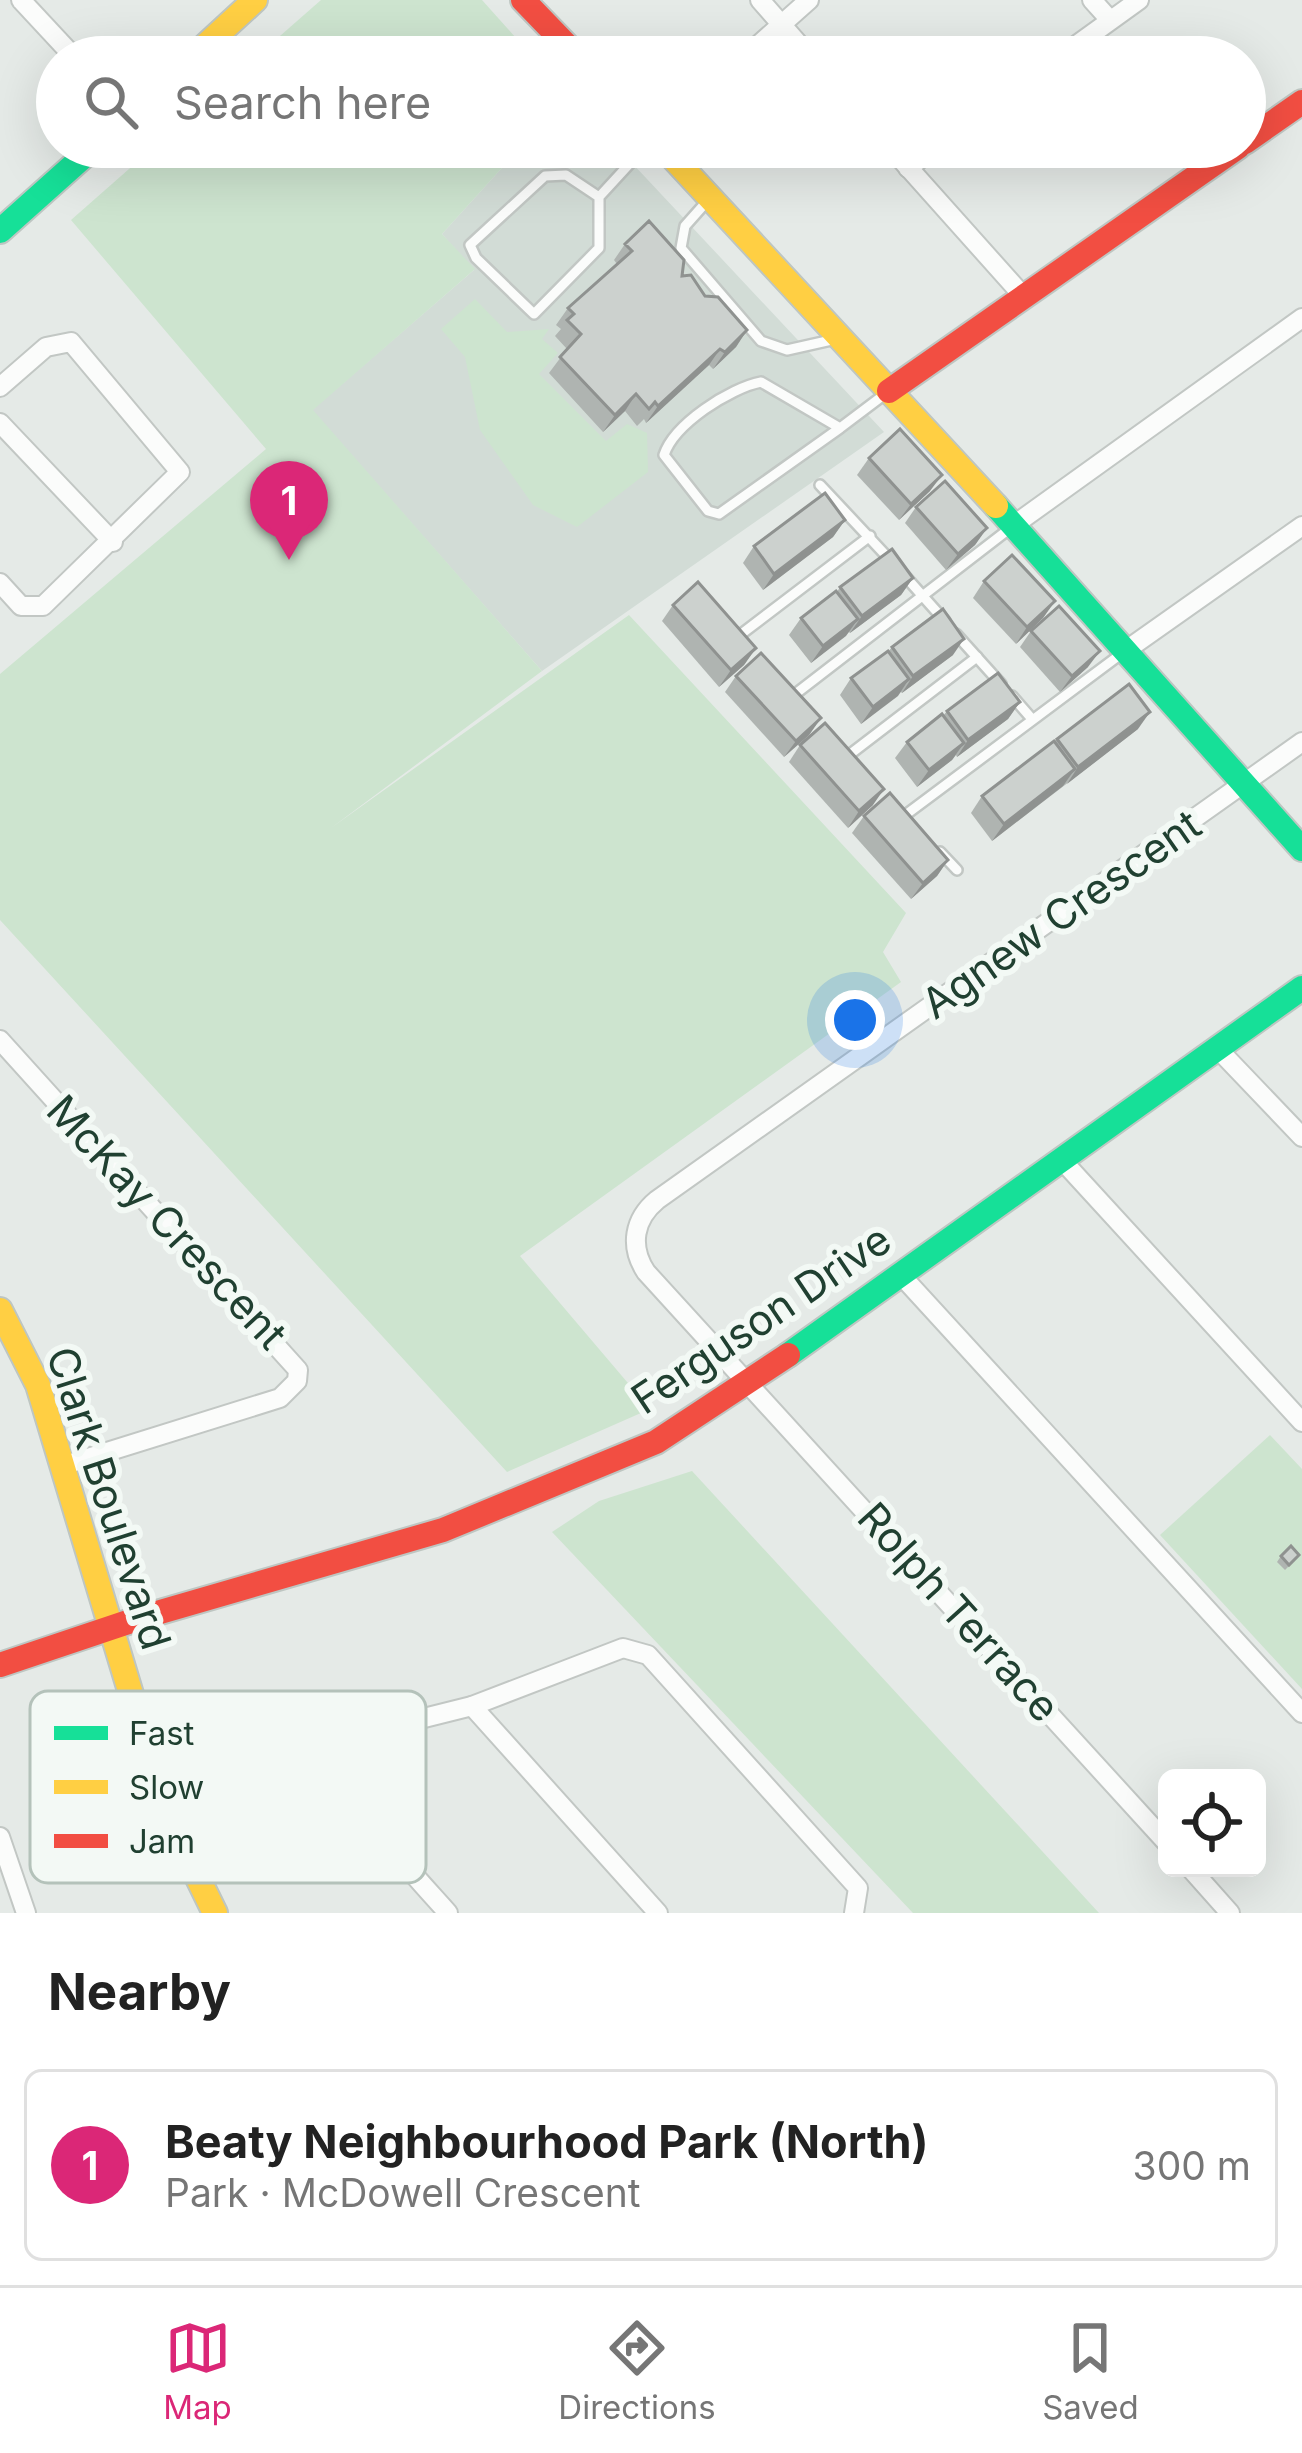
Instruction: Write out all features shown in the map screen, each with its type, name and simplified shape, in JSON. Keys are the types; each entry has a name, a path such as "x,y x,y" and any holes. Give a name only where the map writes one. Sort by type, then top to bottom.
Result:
{"street":[{"path":"21,0 54,36"},
{"path":"523,0 558,36"},
{"path":"760,0 792,36"},
{"path":"769,36 809,0"},
{"path":"1092,0 1110,20"},
{"path":"1088,36 1139,0"},
{"path":"214,36 246,3"},
{"path":"1266,128 1302,102"},
{"path":"3,222 69,168"},
{"path":"682,168 1014,525 1302,849"},
{"path":"908,168 1024,297"},
{"path":"889,391 1209,168"},
{"path":"1014,525 1302,318"},
{"path":"0,387 46,347 71,342 179,465 178,479 43,606 21,606 0,583"},
{"path":"0,423 113,542"},
{"path":"1126,651 1302,526"},
{"name":"Agnew Crescent","path":"751,1382 638,1259 635,1243 644,1211 1302,742"},
{"name":"Ferguson Drive","path":"0,1665 443,1530 656,1442 751,1382 1302,988"},
{"name":"McKay Crescent","path":"0,1040 298,1370 290,1392 268,1403 62,1466"},
{"path":"1217,1048 1302,1137"},
{"path":"1060,1158 1302,1422"},
{"path":"900,1274 1302,1713"},
{"name":"Clark Boulevard","path":"0,1310 26,1355 130,1691"},
{"name":"Rolph Terrace","path":"751,1382 1158,1833"},
{"path":"426,1718 472,1706 622,1648 648,1655 858,1888 854,1913"},
{"path":"472,1706 658,1913"},
{"path":"0,1837 26,1913"},
{"path":"1198,1877 1230,1913"},
{"name":"Clark Boulevard","path":"200,1883 215,1913"},
{"path":"422,1883 448,1913"}],"lane":[{"path":"598,197 566,175 544,176 470,245 476,258 534,314 599,248 598,197 625,168"},
{"path":"710,198 685,226 681,248 760,341 788,350 842,338"},
{"path":"840,428 761,382 741,386 669,440 664,455 708,511 719,514 840,428 889,391"},
{"path":"820,485 1032,719"},
{"path":"794,695 1014,525"},
{"path":"740,635 869,536"},
{"path":"725,619 753,650"},
{"path":"904,815 1126,651"},
{"path":"849,755 977,657"},
{"path":"781,680 808,710"},
{"path":"835,740 862,770"},
{"path":"890,800 917,829"},
{"path":"930,843 957,870"}],"shaded area":[{"path":"502,168 637,168 884,432 542,671 312,410 474,270 442,234"}],"green space":[{"path":"321,0 482,0 514,36 280,36"},
{"path":"130,168 502,168 442,234 475,269 313,410 542,671 331,828 629,615 906,913 883,952 901,982 520,1256 650,1409 507,1472 0,920 0,674 266,449 71,220"},
{"path":"475,299 507,332 549,329 542,339 558,353 539,374 606,441 627,424 647,433 648,472 577,527 533,505 480,430 465,357 441,329"},
{"path":"1270,1435 1302,1469 1302,1689 1160,1535"},
{"path":"692,1471 1099,1913 913,1913 552,1532 599,1501"}],"building":[{"path":"649,221 684,260 682,276 691,275 705,296 718,297 747,330 658,406 655,402 649,409 636,394 615,415 560,357 581,334 567,320 574,314 568,308 632,251 625,244"},
{"path":"900,429 942,475 911,504 869,458"},
{"path":"945,481 987,528 958,554 916,507"},
{"path":"825,493 845,520 774,574 754,546"},
{"path":"892,549 913,578 862,616 840,587"},
{"path":"1012,555 1055,601 1027,627 984,581"},
{"path":"698,582 756,648 731,670 673,605"},
{"path":"836,591 858,619 823,646 801,618"},
{"path":"1059,606 1100,651 1072,676 1031,631"},
{"path":"943,609 964,639 913,676 892,647"},
{"path":"888,651 909,679 873,707 851,678"},
{"path":"761,653 821,718 796,741 736,676"},
{"path":"998,673 1020,702 968,740 947,711"},
{"path":"1129,684 1150,712 1078,767 1057,739"},
{"path":"942,714 964,743 929,770 907,742"},
{"path":"825,723 884,789 859,811 800,745"},
{"path":"1054,741 1075,769 1004,824 982,796"},
{"path":"890,793 948,860 923,883 864,816"},
{"path":"1291,1546 1299,1555 1289,1565 1281,1556"}],"traffic: fast":[{"path":"0,231 70,168"},
{"path":"996,506 1302,849"},
{"path":"788,1355 1302,988"}],"traffic: slow":[{"path":"216,36 255,0"},
{"path":"682,168 996,506"},
{"path":"0,1310 38,1385 130,1691"},
{"path":"200,1883 215,1913"}],"traffic: jam":[{"path":"523,0 558,36"},
{"path":"1266,127 1302,102"},
{"path":"889,391 1208,168"},
{"path":"0,1665 143,1617 443,1530 656,1442 788,1355"}],"place":[{"name":"Beaty Neighbourhood Park (North)","path":"289,560"}]}
